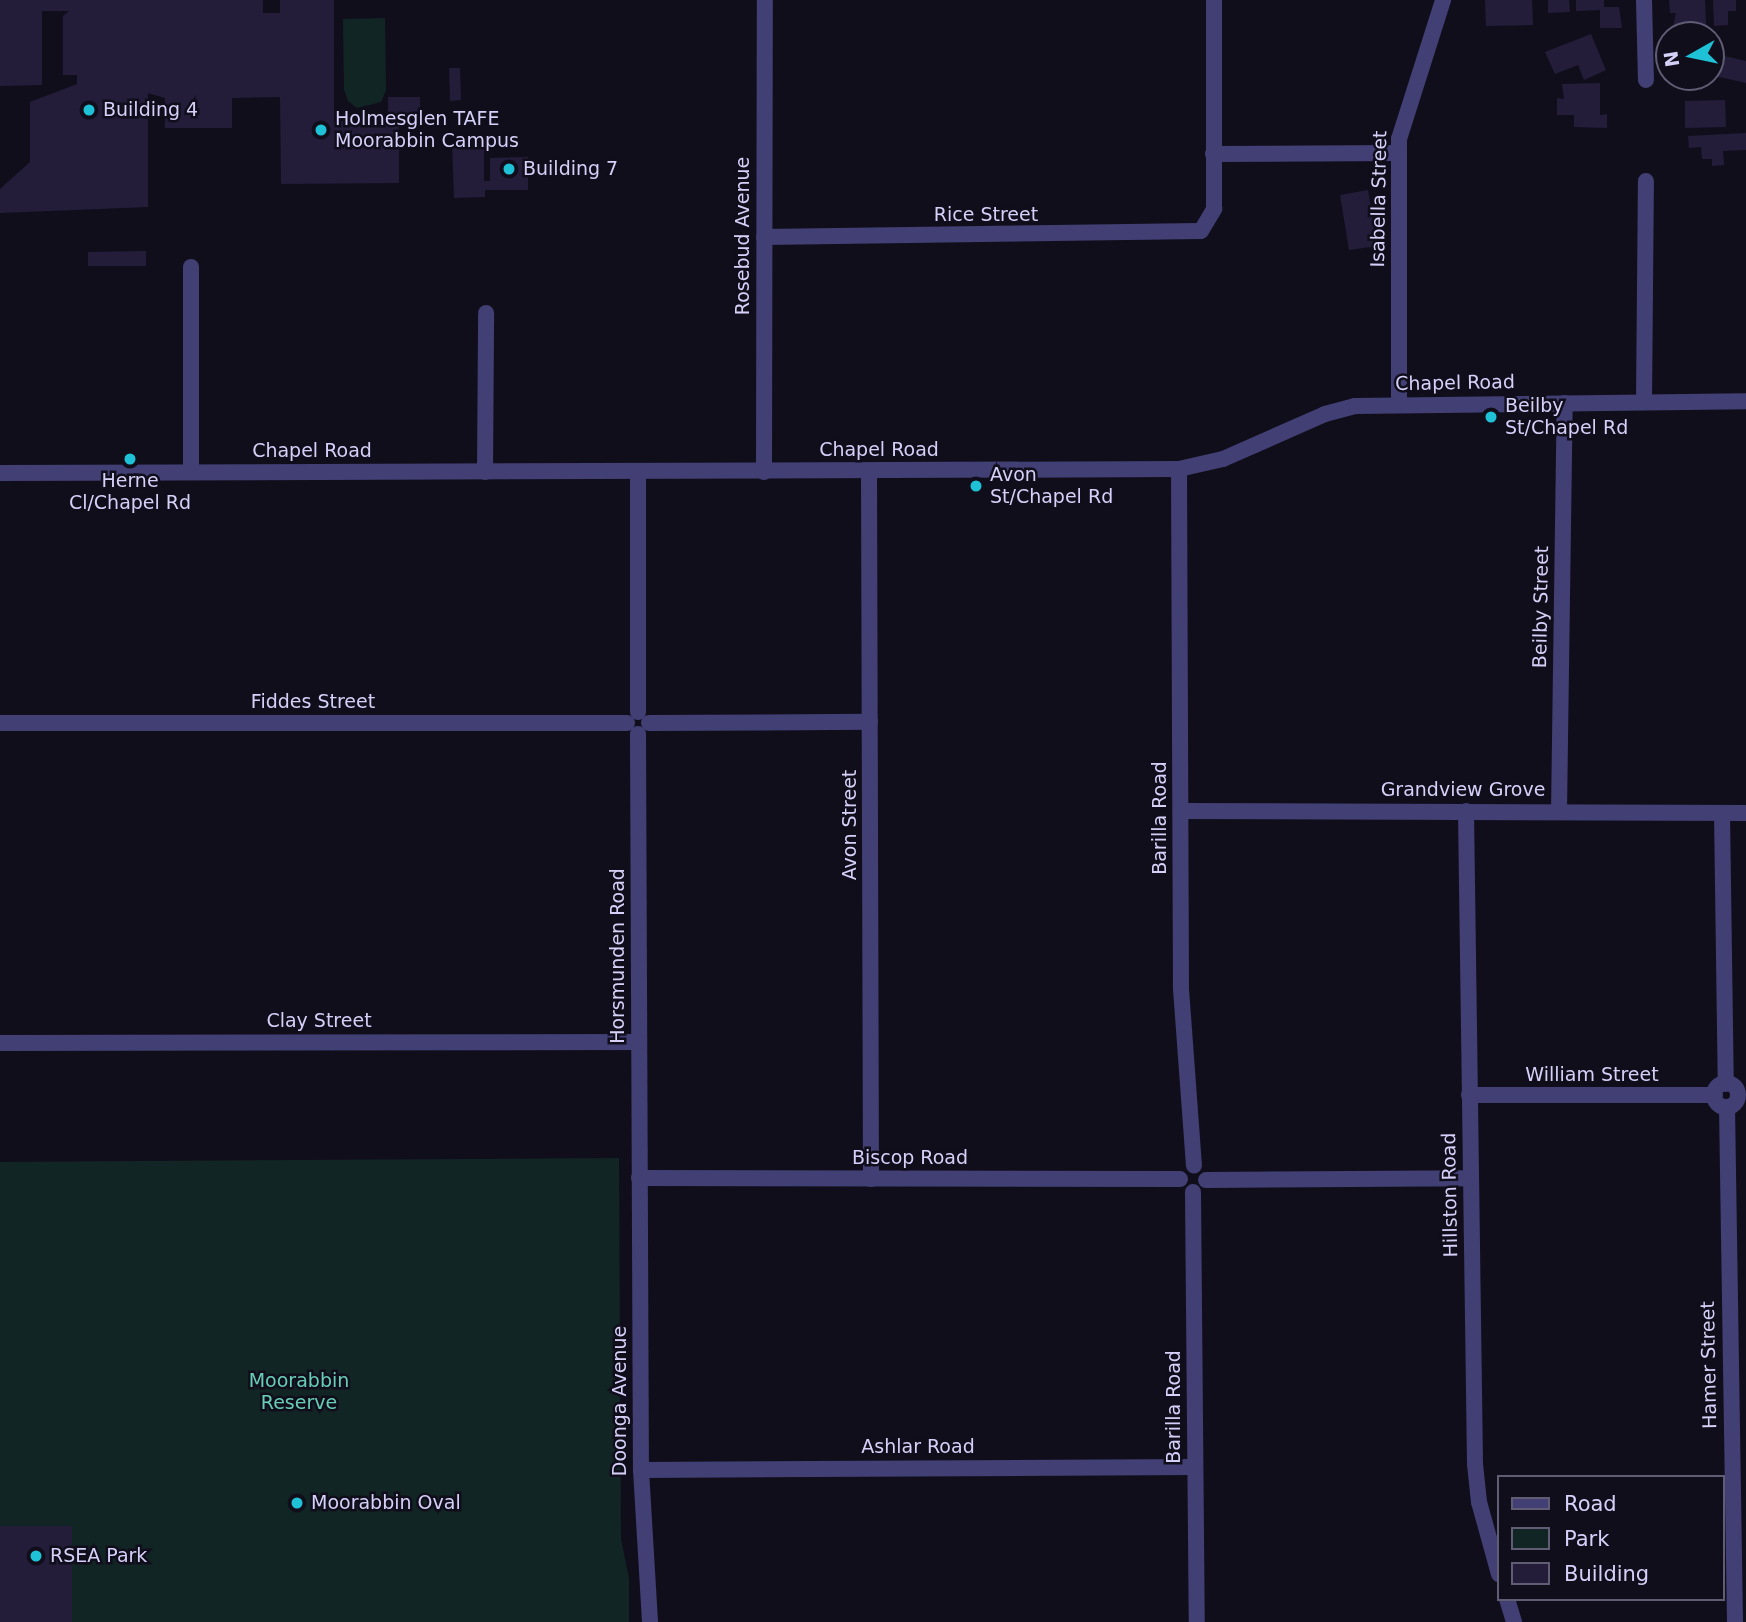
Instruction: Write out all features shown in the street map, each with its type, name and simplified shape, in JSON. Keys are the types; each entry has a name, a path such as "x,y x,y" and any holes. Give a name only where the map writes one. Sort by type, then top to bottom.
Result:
{"street":[{"name":"Rosebud Avenue","path":"764,472 765,0"},
{"path":"1214,0 1213,154 1399,153"},
{"name":"Isabella Street","path":"1399,405 1399,153 1404,114 1443,0"},
{"path":"1644,0 1646,80"},
{"name":"Rice Street","path":"764,237 1188,235 1206,228 1214,209 1213,154"},
{"path":"1644,402 1646,181"},
{"path":"191,267 191,472"},
{"path":"485,472 486,313"},
{"name":"Chapel Road","path":"0,473 1180,469 1223,459 1339,409 1399,405 1746,401"},
{"name":"Beilby Street","path":"1559,812 1565,402"},
{"name":"Barilla Road","path":"1180,469 1182,1027 1194,1166"},
{"name":"Horsmunden Road","path":"638,471 639,1178"},
{"name":"Avon Street","path":"869,471 872,1178"},
{"name":"Fiddes Street","path":"0,723 870,722"},
{"name":"Grandview Grove","path":"1181,811 1746,813"},
{"name":"Hillston Road","path":"1466,811 1476,1473 1498,1570"},
{"name":"Hamer Street","path":"1722,813 1730,1096 1735,1622"},
{"name":"Clay Street","path":"0,1043 639,1042"},
{"name":"William Street","path":"1469,1096 1730,1096"},
{"path":"1206,1180 1194,1166 1183,1171 1180,1179 1185,1190 1193,1192 1206,1180 1471,1178"},
{"name":"Biscop Road","path":"639,1178 1180,1179"},
{"name":"Doonga Avenue","path":"639,1178 641,1470 650,1622"},
{"name":"Barilla Road","path":"1193,1192 1197,1622"},
{"name":"Ashlar Road","path":"641,1470 1195,1467"},
{"path":"1508,1601 1514,1622"}],"green space":[{"path":"385,18 386,90 381,102 357,108 348,101 344,89 343,19"},
{"name":"Moorabbin Reserve","path":"619,1158 621,1539 629,1578 629,1622 0,1622 0,1162"}],"building":[{"name":"Building 4","path":"0,0 263,0 263,13 280,13 280,0 334,0 334,121 399,122 399,183 281,184 280,97 232,98 232,128 165,128 165,98 148,93 148,207 0,213 0,189 30,162 30,102 77,84 77,75 63,75 63,16 69,11 42,11 42,85 0,86"},
{"path":"1485,0 1532,0 1533,25 1486,26"},
{"path":"1548,0 1569,0 1570,12 1548,13"},
{"path":"1576,0 1604,0 1604,7 1619,7 1622,28 1600,28 1600,10 1576,11"},
{"path":"1669,0 1705,0 1706,21 1674,21 1676,13 1670,13"},
{"path":"1713,0 1736,0 1736,11 1728,11 1728,25 1725,25 1725,21 1714,21"},
{"path":"1591,34 1606,70 1584,80 1578,65 1555,74 1545,52"},
{"path":"1725,56 1746,61 1746,83 1725,78"},
{"path":"449,68 460,68 461,100 450,101"},
{"path":"1600,83 1600,115 1607,114 1607,128 1574,127 1574,115 1557,115 1557,98 1564,99 1562,84"},
{"path":"388,97 420,97 420,116 388,116"},
{"path":"1725,100 1726,127 1685,128 1685,101"},
{"path":"1746,133 1746,150 1723,151 1724,165 1712,166 1712,159 1702,159 1701,147 1689,148 1688,136"},
{"name":"Building 7","path":"484,141 484,181 490,181 490,158 528,157 528,190 485,190 485,197 454,198 452,143"},
{"path":"1368,190 1377,246 1349,250 1340,195"},
{"path":"146,251 146,266 88,266 88,252"},
{"name":"RSEA Park","path":"0,1526 72,1526 72,1622 0,1622"}],"place":[{"name":"Building 4","path":"89,110"},
{"name":"Holmesglen TAFE Moorabbin Campus","path":"321,130"},
{"name":"Building 7","path":"509,169"},
{"name":"Beilby St/Chapel Rd","path":"1491,417"},
{"name":"Herne Cl/Chapel Rd","path":"130,459"},
{"name":"Avon St/Chapel Rd","path":"976,486"},
{"name":"Moorabbin Oval","path":"297,1503"},
{"name":"RSEA Park","path":"36,1556"}]}
